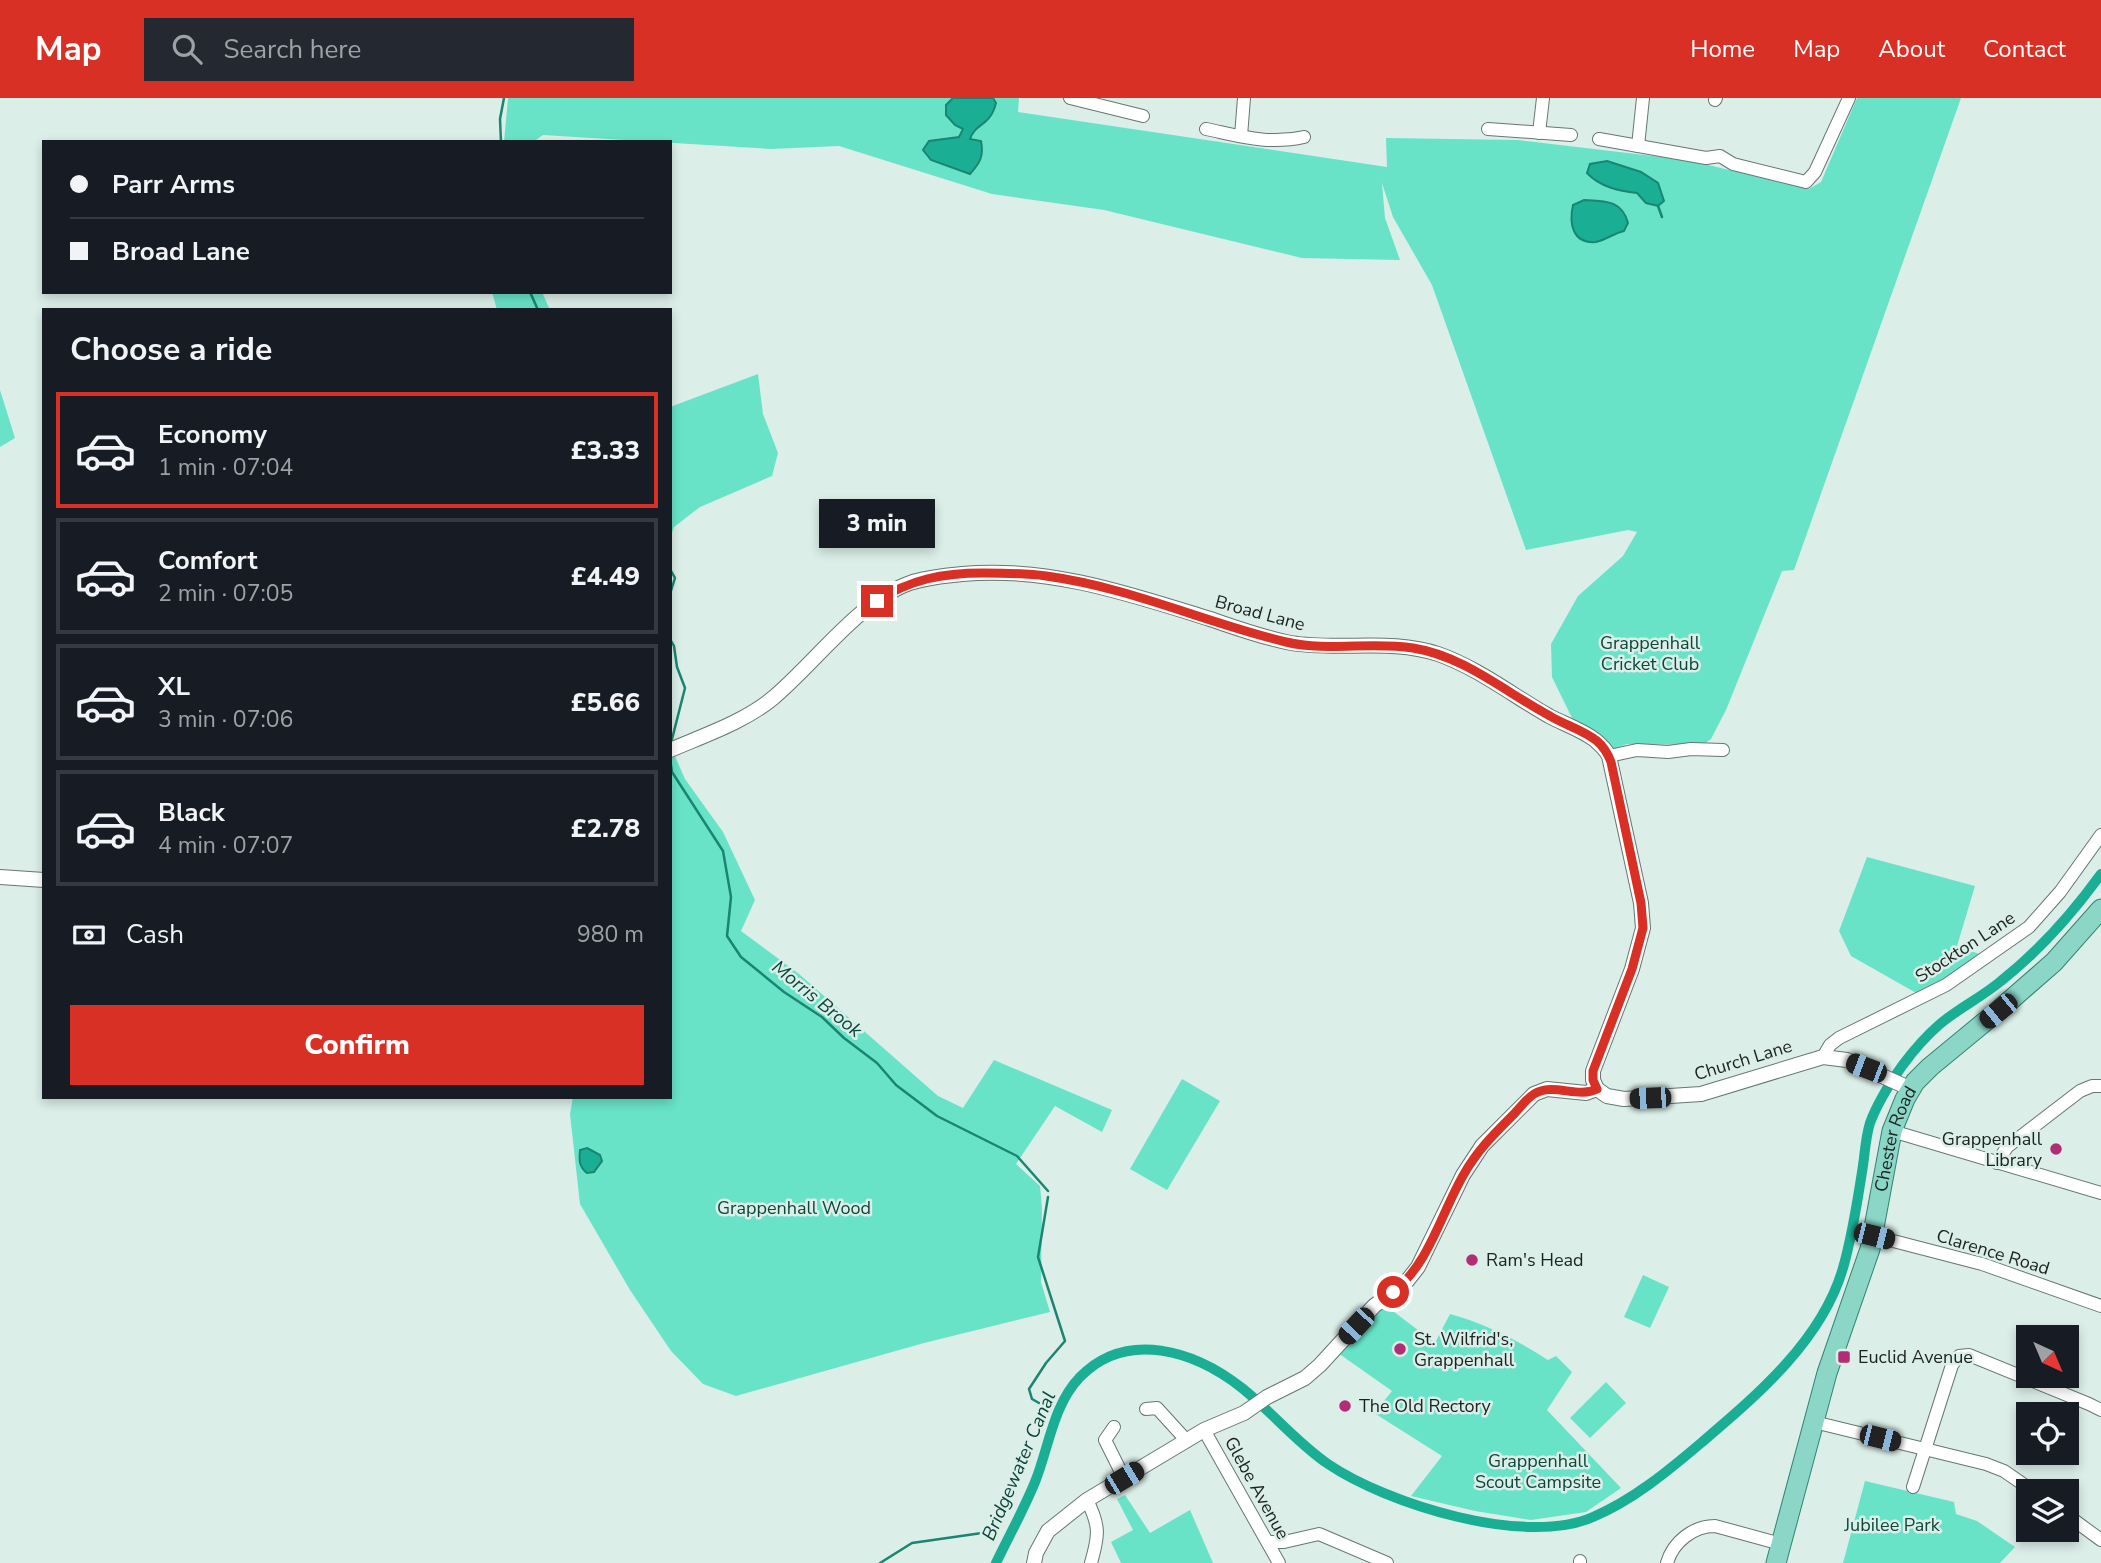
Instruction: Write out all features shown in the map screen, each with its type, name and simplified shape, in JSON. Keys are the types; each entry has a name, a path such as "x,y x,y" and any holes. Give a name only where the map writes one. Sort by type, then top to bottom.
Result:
{"main road":[{"name":"Chester Road","path":"1778,1554 1838,1337 1874,1236 1892,1131 1905,1086 2054,962 2101,909"}],"street":[{"path":"1070,98 1143,116"},
{"path":"1129,113 1133,98"},
{"path":"1241,136 1244,98"},
{"path":"1539,133 1543,98"},
{"path":"1638,146 1643,98"},
{"path":"1599,139 1706,158 1720,156 1733,164 1806,182 1815,172 1849,98"},
{"path":"1206,129 1272,141 1304,137"},
{"path":"1488,129 1571,135"},
{"name":"Broad Lane","path":"675,748 733,723 763,705 849,625 893,591 934,577 1001,573 1047,576 1108,589 1287,642 1320,647 1404,647 1439,654 1589,736 1602,746 1609,756"},
{"path":"1597,1089 1593,1071 1632,969 1643,928 1641,903 1609,756 1637,750 1723,750"},
{"name":"Stockton Lane","path":"1823,1057 1827,1048 1839,1038 1946,985 2029,927 2060,892 2101,835"},
{"path":"0,877 42,880"},
{"name":"Church Lane","path":"1034,1563 1036,1553 1048,1531 1087,1500 1204,1430 1244,1413 1267,1397 1305,1378 1374,1306 1407,1281 1418,1267 1463,1175 1482,1146 1534,1094 1547,1089 1586,1093 1597,1089 1607,1096 1624,1099 1701,1094 1823,1057 1847,1060 1905,1086"},
{"path":"1997,1163 2007,1147 2080,1091 2101,1086"},
{"path":"1892,1131 2101,1192"},
{"name":"Clarence Road","path":"1874,1236 1982,1264 2101,1306"},
{"path":"1913,1487 1952,1365 1959,1356 1969,1355 2101,1410"},
{"path":"1146,1409 1157,1408 1187,1440"},
{"path":"1814,1422 1986,1464 2016,1479"},
{"path":"1114,1427 1105,1440 1124,1478"},
{"name":"Glebe Avenue","path":"1204,1430 1279,1563"},
{"path":"1087,1500 1096,1519 1099,1536 1091,1563"},
{"path":"2079,1523 2101,1539"},
{"path":"1667,1563 1680,1541 1688,1534 1707,1526 1715,1526 1778,1554"},
{"path":"1268,1542 1284,1542 1319,1534 1387,1563"}],"green space":[{"name":"Grappenhall Cricket Club","path":"508,98 953,98 946,105 963,129 959,138 930,141 931,160 970,174 970,139 973,130 996,103 993,98 1019,98 1018,112 1387,167 1386,138 1518,140 1687,160 1809,189 1821,182 1857,98 1961,98 1794,570 1782,571 1726,710 1711,739 1703,745 1627,744 1613,749 1599,735 1572,718 1552,677 1551,644 1578,596 1623,556 1637,532 1628,530 1526,550 1432,285 1393,217 1382,183 1385,218 1400,260 1302,258 1104,210 992,194 839,146 771,149 672,143 672,140 543,135 536,140 504,140","holes":["1658,183 1646,203 1637,193 1608,187"]},
{"path":"493,294 543,294 549,308 496,308"},
{"path":"758,374 763,414 778,453 772,476 700,507 674,527 672,532 672,406"},
{"path":"0,390 15,438 0,447"},
{"name":"Grappenhall Wood","path":"674,754 685,779 723,832 755,900 741,931 799,974 938,1096 963,1108 994,1060 1112,1110 1102,1132 1055,1106 1016,1164 1040,1186 1041,1282 1050,1312 924,1343 736,1396 703,1384 671,1351 630,1290 580,1204 570,1114 573,1099 672,1099"},
{"path":"1867,857 1975,886 1957,946 1984,958 1918,994 1851,956 1839,931"},
{"path":"1182,1079 1220,1101 1167,1190 1130,1169"},
{"path":"1643,1275 1669,1287 1650,1328 1624,1317"},
{"name":"Grappenhall Scout Campsite","path":"1385,1305 1435,1343 1450,1314 1501,1333 1548,1360 1556,1356 1572,1372 1547,1410 1621,1488 1586,1512 1531,1520 1475,1511 1411,1496 1442,1456 1374,1413 1392,1391 1338,1353"},
{"path":"1606,1382 1626,1403 1590,1438 1570,1418"},
{"name":"Jubilee Park","path":"1865,1481 1954,1502 1956,1514 1977,1521 2015,1547 2000,1563 1843,1563"},
{"path":"1125,1495 1150,1533 1190,1510 1213,1563 1121,1563 1111,1542 1133,1530 1117,1499"}],"shaded area":[{"path":"953,98 993,98 996,103 990,116 970,139 981,141 982,151 979,163 970,174 931,160 923,150 929,141 959,137 963,129 946,115 946,105"},
{"path":"1607,161 1641,172 1658,183 1664,201 1658,206 1646,203 1637,193 1610,188 1587,173 1590,164"},
{"path":"1584,200 1617,206 1628,223 1624,231 1596,242 1582,240 1574,231 1572,212 1573,205"},
{"path":"587,1148 600,1155 602,1161 594,1172 587,1173 581,1166 580,1150"}],"waterway":[{"name":"Morris Brook","path":"501,140 500,119 504,98"},
{"path":"1658,206 1662,217"},
{"name":"Morris Brook","path":"531,294 537,308"},
{"name":"Morris Brook","path":"672,573 675,578 672,588"},
{"name":"Morris Brook","path":"672,642 685,688 672,739"},
{"name":"Morris Brook","path":"672,772 723,851 731,897 727,936 741,957 784,992 822,1017 877,1063 896,1085 937,1116 1017,1156 1048,1191"},
{"name":"Bridgewater Canal","path":"996,1563 1031,1492 1058,1413 1071,1388 1099,1362 1119,1353 1140,1350 1182,1356 1223,1375 1253,1397 1328,1464 1354,1479 1420,1506 1457,1517 1531,1527 1565,1525 1593,1517 1622,1502 1663,1474 1722,1425 1765,1386 1803,1343 1820,1320 1843,1268 1854,1220 1868,1129 1876,1108 1893,1079 1935,1029 1994,987 2042,945 2101,874"},
{"name":"Morris Brook","path":"1039,1403 1032,1399 1029,1389 1065,1341 1038,1257 1048,1197"},
{"path":"880,1563 912,1543 989,1532"}],"place":[{"name":"Grappenhall Library","path":"2056,1149"},
{"name":"Ram's Head","path":"1472,1260"},
{"name":"St. Wilfrid's, Grappenhall","path":"1400,1349"},
{"name":"Euclid Avenue","path":"1844,1357"},
{"name":"The Old Rectory","path":"1345,1406"}],"route":[{"path":"877,601 893,591 926,579 973,573 1028,574 1108,589 1287,642 1320,647 1416,648 1439,654 1465,666 1550,717 1589,736 1606,751 1611,762 1641,903 1643,928 1632,969 1593,1071 1597,1089 1586,1093 1547,1089 1534,1094 1482,1146 1463,1175 1418,1267 1407,1281 1393,1292"}]}
